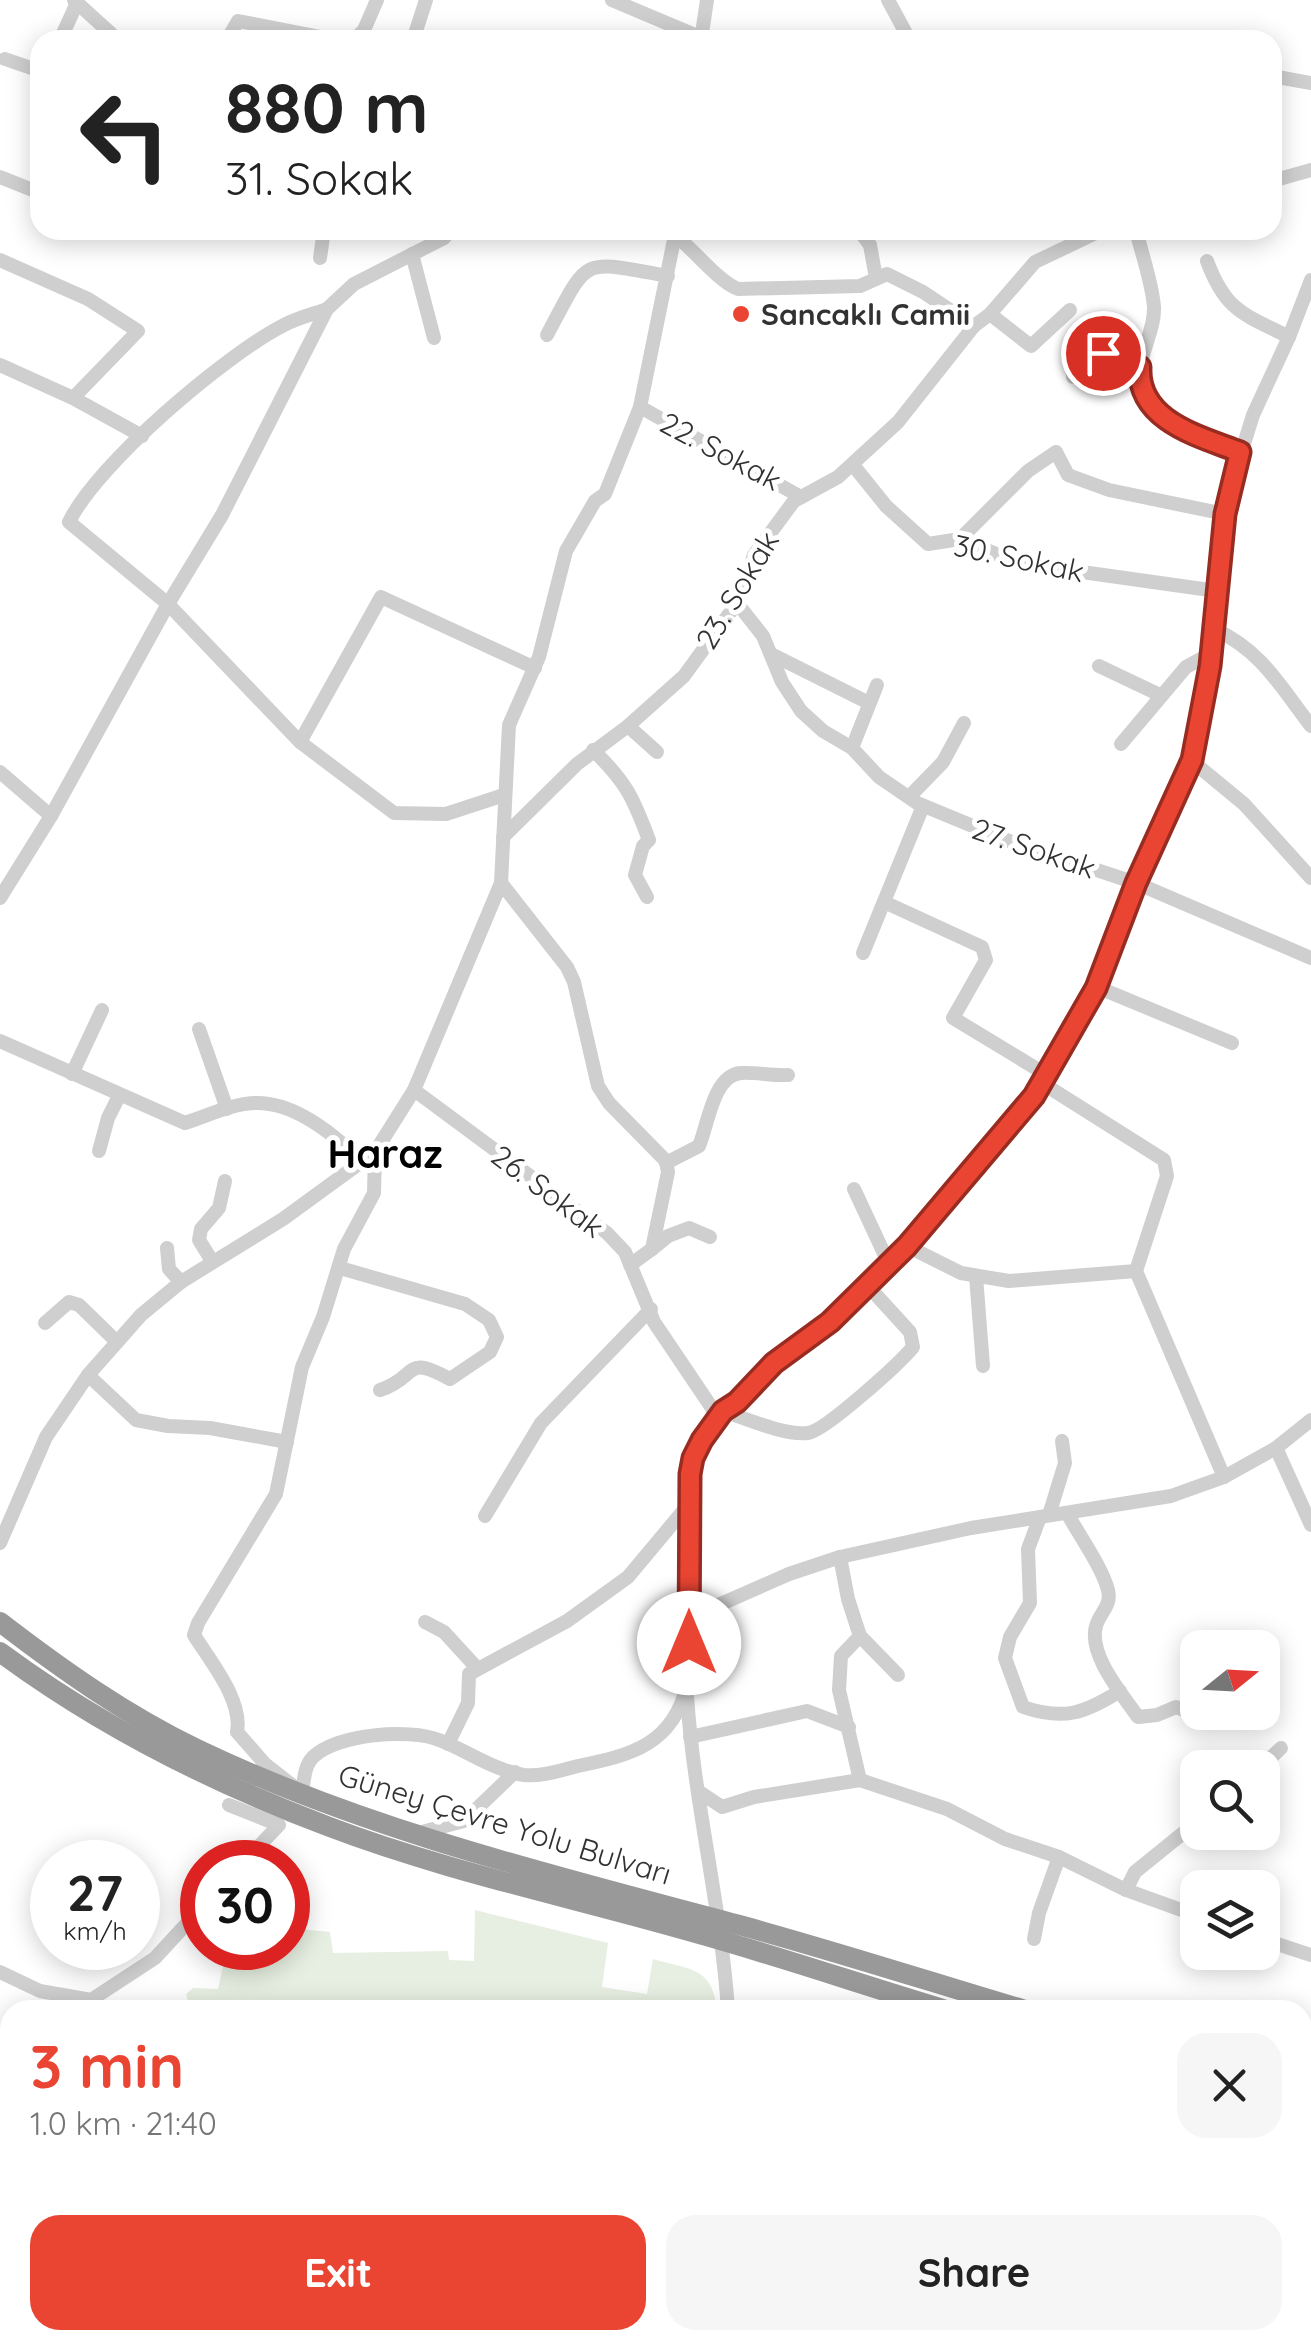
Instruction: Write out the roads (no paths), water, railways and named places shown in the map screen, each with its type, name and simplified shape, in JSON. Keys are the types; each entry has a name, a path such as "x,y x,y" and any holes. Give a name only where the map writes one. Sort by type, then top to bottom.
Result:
{"highway":[{"name":"Güney Çevre Yolu Bulvarı","path":"0,1622 137,1716 196,1748 302,1793 418,1833 992,2000"},
{"name":"Güney Çevre Yolu Bulvarı","path":"0,1652 123,1734 180,1764 327,1827 914,2000"}],"street":[{"path":"361,30 377,0"},
{"path":"416,30 426,0"},
{"path":"612,0 680,30"},
{"path":"703,30 708,0"},
{"path":"888,0 903,30"},
{"path":"64,30 76,2 107,30"},
{"path":"233,30 238,21 284,30"},
{"path":"5,59 30,68"},
{"path":"1282,78 1311,83"},
{"path":"1282,178 1311,170"},
{"path":"0,177 30,189"},
{"path":"320,258 323,240"},
{"path":"0,898 5,879 51,816 231,498 327,309 354,284 440,240"},
{"path":"0,1543 46,1437 88,1375 141,1315 181,1282 282,1218 375,1152 414,1090 501,883 509,725 535,668 562,561 595,501 606,494 640,407 674,240"},
{"path":"683,240 727,285 738,290 860,286 888,274 924,292 974,326"},
{"path":"866,240 876,278"},
{"name":"23. Sokak","path":"503,837 593,750 628,726 684,676 737,603 754,555 787,508 854,465 898,422 974,326 990,314 1034,262 1081,240"},
{"path":"1138,240 1154,306 1140,367 1144,395 1162,417 1240,452"},
{"path":"412,254 434,338"},
{"path":"0,260 88,298 138,331 73,398"},
{"path":"1207,262 1220,294 1236,309 1290,337"},
{"path":"548,334 579,275 591,266 608,265 668,276"},
{"path":"727,2000 724,1941 698,1791 686,1685 693,1458 721,1414 774,1363 830,1322 907,1246 1045,1079 1096,988 1136,883 1192,760 1212,653 1225,514 1240,452 1310,284"},
{"path":"327,309 285,325 240,352 107,469 77,506 70,522 168,604 300,742 394,813 446,814 504,795"},
{"path":"990,314 1032,346 1070,310"},
{"path":"1073,377 1094,354 1103,353 1140,367"},
{"path":"0,366 73,398 142,436"},
{"name":"22. Sokak","path":"640,407 801,497"},
{"path":"960,539 1028,471 1056,452 1068,475 1108,490 1225,514"},
{"name":"30. Sokak","path":"854,465 886,506 928,544 960,539 1018,563 1217,592"},
{"path":"300,742 381,598 535,668"},
{"name":"27. Sokak","path":"737,603 763,636 782,682 801,711 852,748 878,777 908,798 988,834 1136,883 1311,958"},
{"path":"1214,629 1239,640 1257,655 1311,726"},
{"path":"1120,744 1186,667 1212,653"},
{"path":"773,655 869,703"},
{"path":"1098,666 1160,695"},
{"path":"852,748 877,685"},
{"path":"908,798 943,762 964,723"},
{"path":"628,726 657,752"},
{"path":"593,750 621,776 640,816 648,840 635,875 647,897"},
{"path":"1192,760 1244,804 1311,878"},
{"path":"0,772 51,816"},
{"path":"863,953 923,806"},
{"path":"501,883 567,967 598,1086 609,1103 666,1163 668,1172 652,1249"},
{"path":"884,902 971,940 985,952 986,960 953,1014 960,1024 1164,1160 1166,1176 1136,1271 1224,1478"},
{"path":"1096,988 1232,1043"},
{"path":"72,1074 102,1010"},
{"path":"199,1029 227,1109"},
{"path":"0,1041 185,1123 253,1103 277,1105 333,1134 362,1162"},
{"path":"666,1163 699,1146 717,1092 728,1078 739,1073 762,1077 788,1075"},
{"name":"26. Sokak","path":"414,1090 607,1234 625,1252 652,1309 654,1322 721,1414"},
{"path":"100,1151 108,1118 120,1096"},
{"path":"375,1152 374,1193 344,1249 302,1367 276,1494 194,1635 233,1704 239,1720 236,1732 266,1764 302,1793 307,1765 313,1757 346,1739 421,1736 515,1772 540,1774 618,1758 644,1746 676,1715 686,1685"},
{"path":"212,1261 199,1240 202,1229 219,1208 224,1181"},
{"path":"854,1189 889,1264"},
{"path":"630,1265 668,1236 689,1228 710,1236"},
{"path":"907,1246 961,1274 1008,1281 1136,1271"},
{"path":"168,1248 169,1270 181,1282"},
{"path":"340,1268 465,1304 489,1320 497,1337 490,1352 450,1379 432,1367 420,1366 407,1372 394,1386 380,1390"},
{"path":"976,1276 983,1366"},
{"path":"721,1414 808,1433 842,1412 912,1347 910,1332 868,1286"},
{"path":"45,1324 69,1302 79,1305 117,1342"},
{"path":"486,1516 542,1423 652,1309"},
{"path":"88,1375 136,1420 288,1442"},
{"path":"689,1618 789,1574 840,1558 970,1528 1171,1496 1224,1478 1276,1448 1311,1420"},
{"path":"1062,1440 1065,1463 1028,1550 1030,1603 1010,1637 1004,1658 1022,1706 1064,1715 1092,1709 1120,1690"},
{"path":"1276,1448 1311,1524"},
{"path":"448,1744 468,1703 469,1674 567,1621 628,1577 689,1504"},
{"path":"1068,1513 1108,1589 1109,1604 1096,1627 1097,1651 1138,1717 1180,1709"},
{"path":"840,1558 860,1636 898,1675"},
{"path":"425,1622 444,1632 477,1668"},
{"path":"860,1636 840,1656 839,1690 860,1780"},
{"path":"690,1737 807,1711 849,1727"},
{"path":"418,1833 464,1821 515,1772"},
{"path":"698,1791 722,1807 754,1797 860,1780 947,1809 1005,1840 1060,1857 1126,1890 1180,1910"},
{"path":"229,1805 279,1825 265,1840"},
{"path":"1126,1890 1135,1872 1180,1836"},
{"path":"1034,1939 1039,1912 1060,1857"},
{"path":"91,2000 156,1958 180,1932"},
{"path":"1280,1945 1311,1956"},
{"path":"0,1972 67,2000"}],"place":[{"name":"Sancaklı Camii","path":"741,314"}],"district":[{"name":"Haraz","path":"385,1153"}]}
